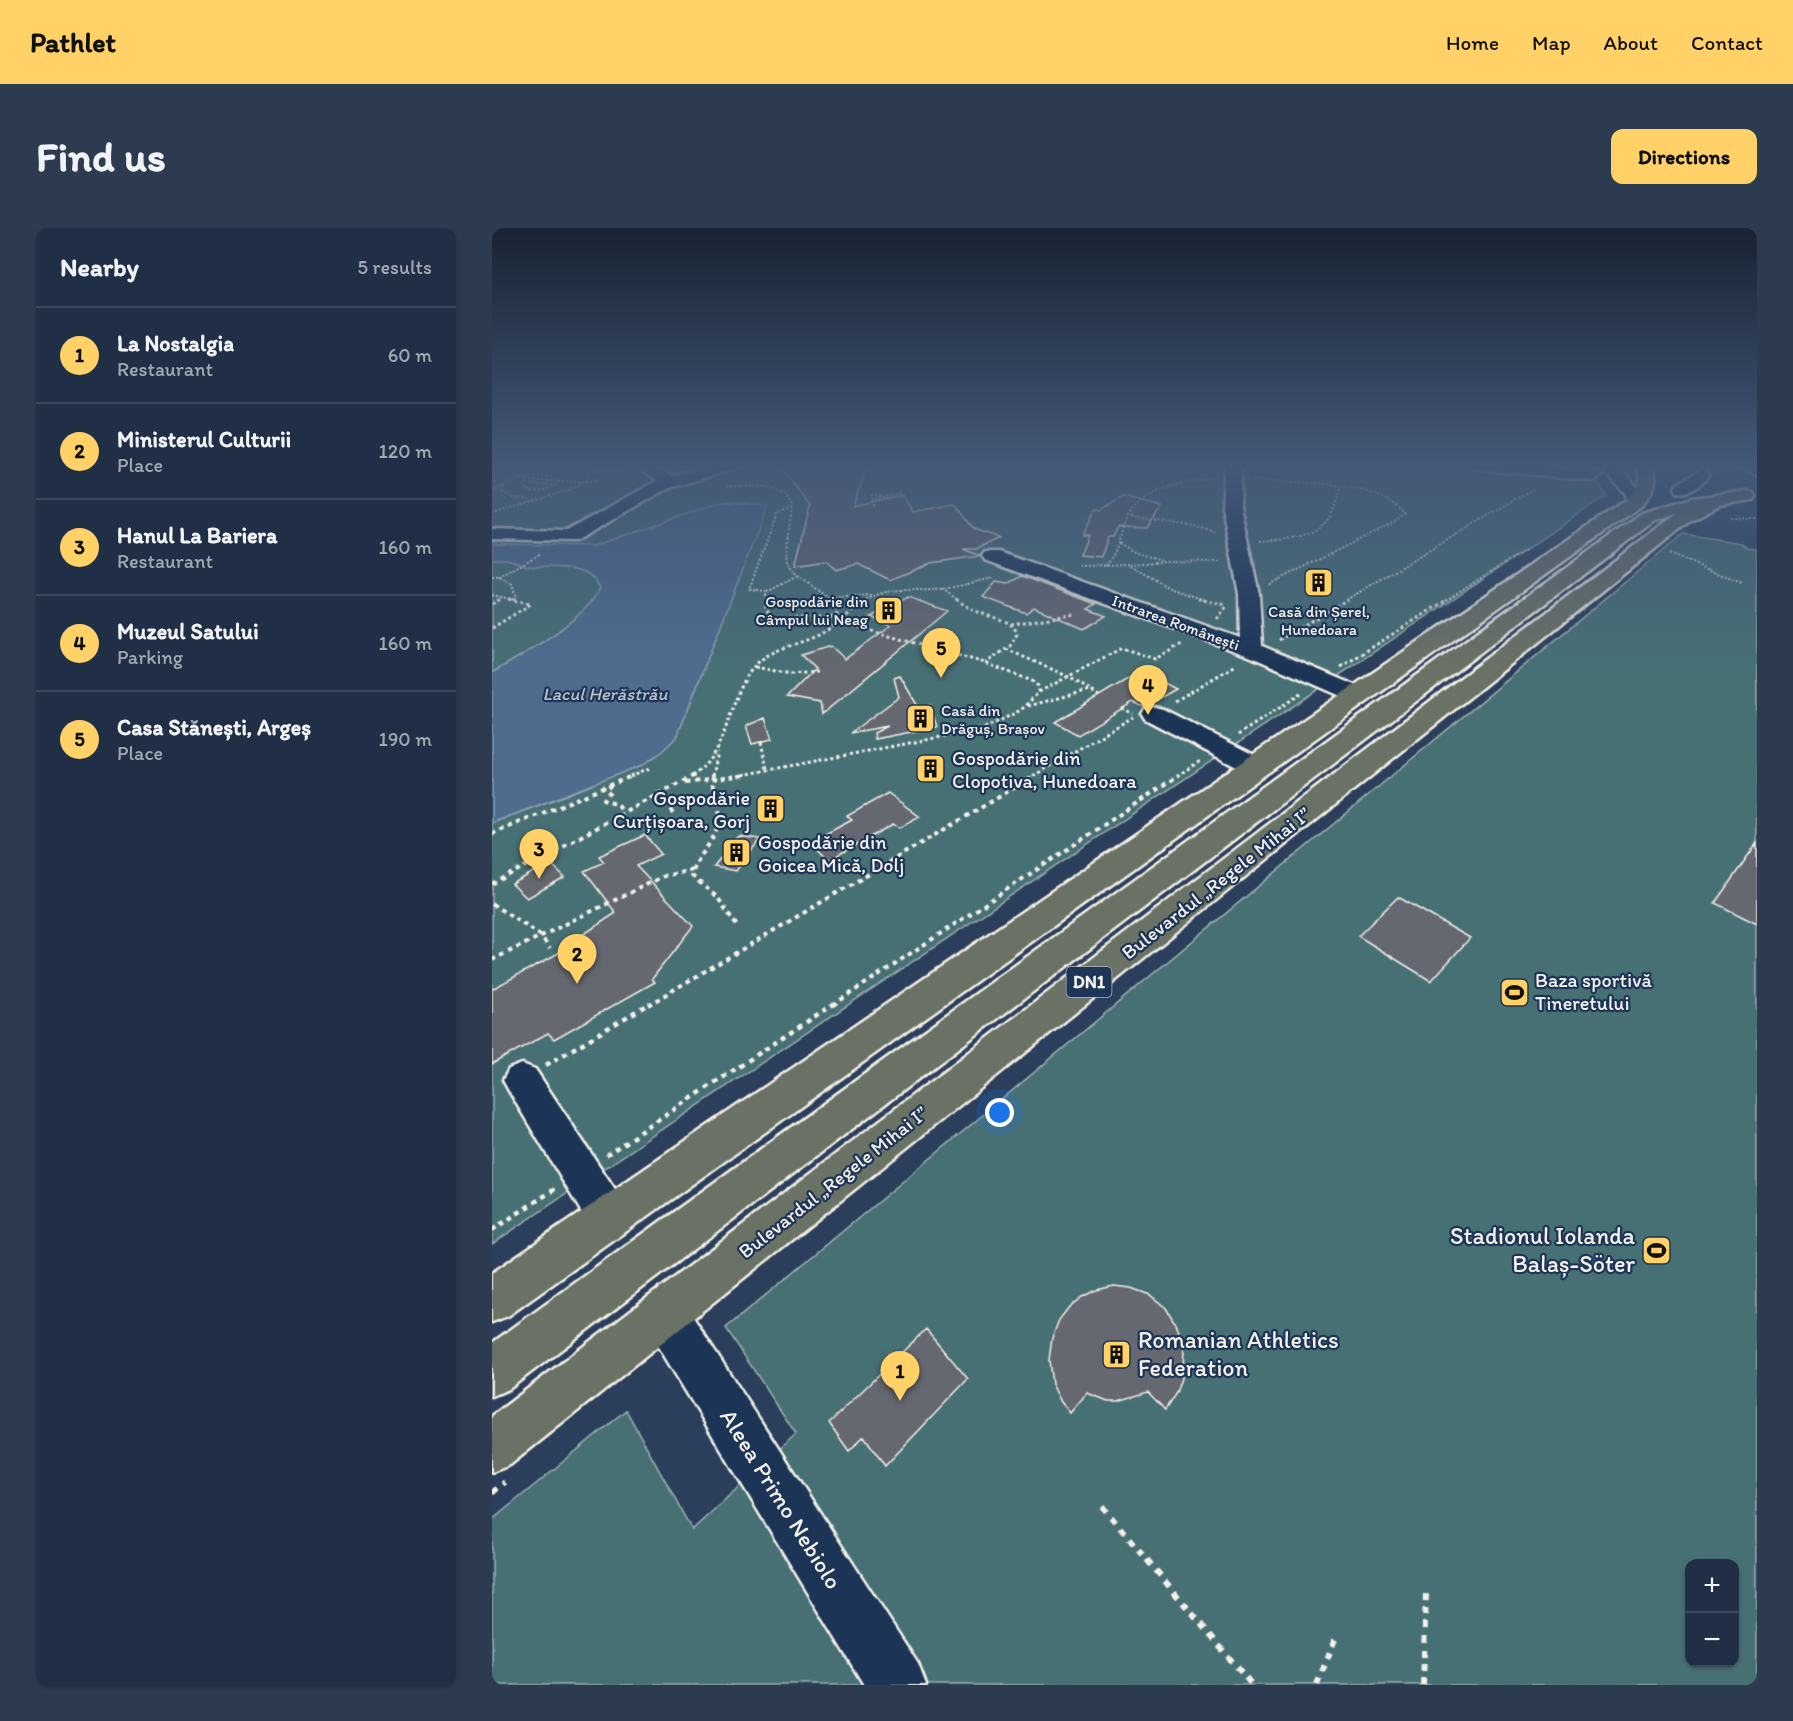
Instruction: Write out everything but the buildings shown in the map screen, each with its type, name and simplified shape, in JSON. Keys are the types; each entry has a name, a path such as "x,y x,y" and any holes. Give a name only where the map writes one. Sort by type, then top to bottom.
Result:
{"main road":[{"name":"Bulevardul „Regele Mihai I”","path":"492,1300 1358,695 1627,532"},
{"name":"Bulevardul „Regele Mihai I”","path":"492,1372 1630,532"},
{"name":"Bulevardul „Regele Mihai I”","path":"492,1447 664,1313 1632,532"}],"street":[{"path":"492,534 569,537 578,532"},
{"path":"1236,532 1249,594 1255,651"},
{"name":"Intrarea Românești","path":"992,556 1255,651 1358,695"},
{"path":"1154,714 1255,766"},
{"path":"522,1080 609,1218"},
{"name":"Aleea Primo Nebiolo","path":"664,1313 897,1685"}],"path":[{"path":"766,592 761,589 749,589 770,532"},
{"path":"789,532 788,563 798,576 830,598 839,620"},
{"path":"522,1080 1136,715 1154,714 1255,651 1459,532"},
{"path":"1660,532 1742,583"},
{"path":"1119,543 1136,553 1167,561"},
{"path":"492,1230 1220,747 1531,546"},
{"path":"498,577 547,550"},
{"path":"830,598 854,598 908,588 942,589 1015,573 1025,567 1167,561 1241,562"},
{"path":"1129,564 1169,588 1194,598 1227,605"},
{"path":"766,592 798,576"},
{"path":"492,577 510,582 514,587 514,601"},
{"path":"942,589 978,612 1011,624 1039,622 1076,614"},
{"path":"766,592 766,608 771,619"},
{"path":"737,926 718,898 692,876 693,870 710,843 718,822 718,802 712,781 717,749 748,675 762,659 824,632 868,599 881,593"},
{"path":"492,595 531,604 492,628"},
{"path":"492,604 502,598"},
{"path":"763,614 763,619 839,620 985,663 1032,681 1038,686 1039,692"},
{"path":"985,663 1012,645 1017,634 1011,624"},
{"path":"1006,649 1069,677 1099,696"},
{"path":"754,667 792,674 817,672"},
{"path":"681,783 712,781 983,729 1010,717 1039,692 1069,677"},
{"path":"1024,707 1090,690"},
{"path":"762,742 767,769"},
{"path":"492,884 681,783 699,772 717,749"},
{"path":"492,834 650,768"},
{"path":"608,785 612,789 603,800 618,805 623,813"},
{"path":"658,796 676,816"},
{"path":"492,960 664,876 693,870"},
{"path":"492,904 540,935 550,948"},
{"path":"1102,1506 1252,1685"},
{"path":"1423,1685 1426,1592"},
{"path":"1317,1685 1335,1639"}],"green space":[{"path":"492,532 634,532 594,546 492,544"},
{"path":"745,532 1552,532 492,1244 492,823 592,785"},
{"name":"Baza sportivă Tineretului","path":"1683,534 1741,543 1747,548 1757,549 1757,1685 492,1685 492,1520 626,1410 692,1530 796,1434 726,1328"},
{"path":"492,559 509,559 529,566 579,570 595,579 600,588 593,600 568,624 492,673"}],"water":[{"name":"Lacul Herăstrău","path":"635,532 757,532 677,737 642,765 492,823 492,673 568,624 593,600 600,588 588,573 579,570 529,566 509,559 492,559 492,544 594,546"}],"place":[{"name":"Casă din Șerel, Hunedoara","path":"1319,583"},
{"name":"Gospodărie din Câmpul lui Neag","path":"889,610"},
{"name":"Casa Stănești, Argeș","path":"941,678"},
{"name":"Muzeul Satului","path":"1148,715"},
{"name":"Casă din Drăguș, Brașov","path":"920,719"},
{"name":"Gospodărie din Clopotiva, Hunedoara","path":"931,769"},
{"name":"Gospodărie Curțișoara, Gorj","path":"771,809"},
{"name":"Gospodărie din Goicea Mică, Dolj","path":"737,853"},
{"name":"Hanul La Bariera","path":"539,879"},
{"name":"Ministerul Culturii","path":"577,984"},
{"name":"Baza sportivă Tineretului","path":"1514,992"},
{"name":"Stadionul Iolanda Balaș-Söter","path":"1656,1250"},
{"name":"Romanian Athletics Federation","path":"1117,1354"},
{"name":"La Nostalgia","path":"900,1401"}]}
